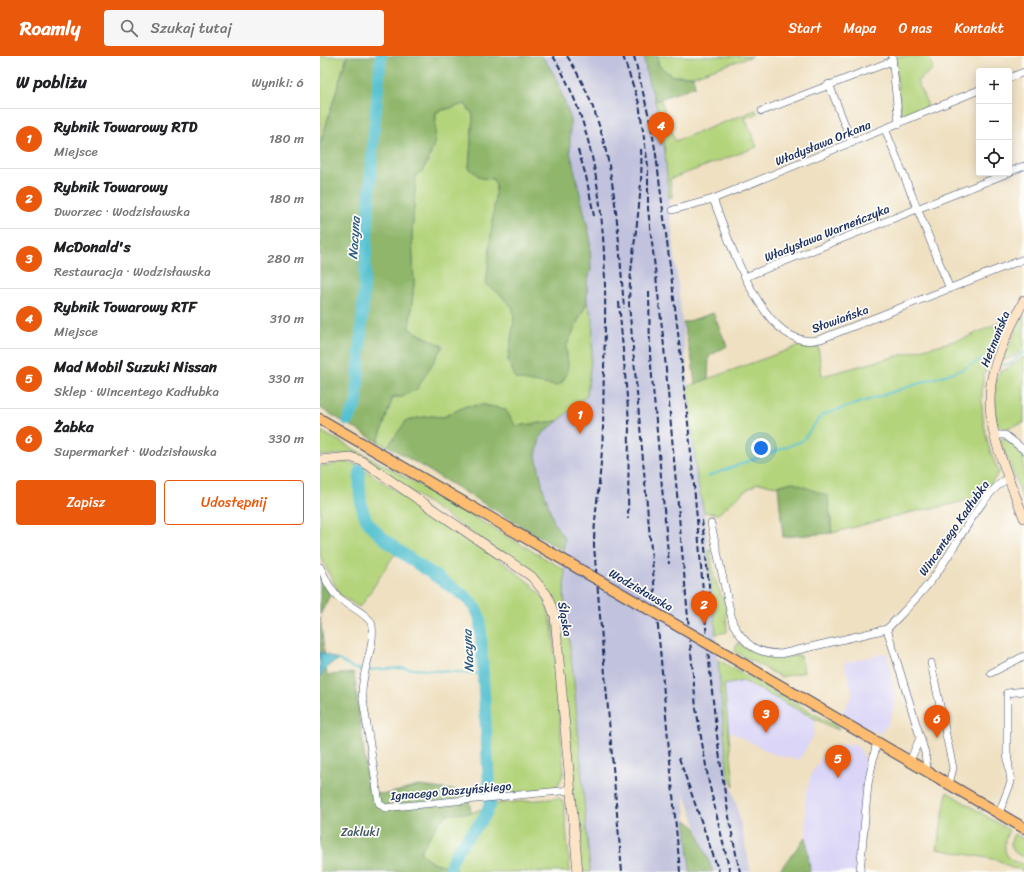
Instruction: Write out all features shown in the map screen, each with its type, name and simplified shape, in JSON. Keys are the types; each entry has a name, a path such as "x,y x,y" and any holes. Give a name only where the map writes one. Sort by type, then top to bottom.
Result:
{"main road":[{"name":"Wodzisławska","path":"323,422 927,770 1024,828"}],"street":[{"path":"762,111 892,58 899,124"},
{"path":"1012,77 1024,72"},
{"path":"829,84 852,143"},
{"name":"Władysława Orkana","path":"673,210 713,199 976,91"},
{"path":"885,129 950,289"},
{"name":"Władysława Warneńczyka","path":"1012,171 1024,166"},
{"name":"Władysława Warneńczyka","path":"745,277 1000,176"},
{"name":"Słowiańska","path":"713,199 756,300 775,323 793,338 806,342 821,340 1024,259"},
{"name":"Hetmańska","path":"1024,300 993,372 990,392 990,413 994,435 1024,518"},
{"path":"994,435 1005,435 1024,450"},
{"name":"Śląska","path":"320,460 350,457 360,460 528,574 543,589 551,602 555,616 578,872"},
{"name":"Wincentego Kadłubka","path":"888,629 936,575 986,499 999,482 1009,478"},
{"path":"711,524 733,624 749,645 764,653 781,654 888,629 920,737 926,759 927,770"},
{"name":"Ignacego Daszyńskiego","path":"320,567 338,598 368,618 372,624 372,638 362,679 362,692 379,803 385,808 494,799 571,790"},
{"path":"991,673 1024,656"},
{"path":"931,663 953,768 949,784"},
{"path":"999,813 1011,782 1007,753 1007,693 1024,691"},
{"path":"910,761 920,737"},
{"path":"860,872 868,784 877,742"}],"shaded area":[{"path":"542,56 644,56 647,77 660,117 665,139 666,175 685,349 697,479 705,517 728,776 737,807 751,872 713,872 684,792 690,872 590,872 574,683 564,596 565,570 563,551 565,539 554,523 543,488 536,455 541,435 579,403 593,319 587,302 587,283 591,270 590,237 570,151 570,117 555,76"},
{"path":"887,653 895,697 893,710 887,726 879,734 841,713 853,694 844,663"},
{"path":"743,681 816,719 813,737 799,760 773,754 729,731 724,685"},
{"path":"843,744 854,744 857,746 864,756 866,763 857,872 808,872 810,870 807,848 805,801 808,784 812,772 822,757 831,749"}],"green space":[{"path":"320,56 347,56 320,145"},
{"path":"347,56 542,56 555,76 570,117 570,151 590,237 591,270 587,283 587,302 566,347 568,364 567,374 561,384 555,386 516,379 508,360 514,320 513,308 499,293 486,285 496,186 493,179 481,178 469,168 473,115 465,104 436,112 435,142 423,170 416,175 412,235 414,284 409,329 443,346 417,389 402,397 393,397 378,442 320,408 320,145"},
{"path":"644,56 658,56 658,65 672,76 693,76 695,86 655,101 647,77"},
{"path":"658,56 753,56 693,76 672,76 658,65"},
{"path":"895,56 929,56 933,69 917,81 928,106 901,119"},
{"path":"661,100 675,141 756,110 757,114 745,118 757,147 670,179 672,197 669,198 663,138 655,101"},
{"path":"465,104 473,115 469,168 481,178 493,179 496,186 495,206 499,293 513,308 514,320 508,360 568,364 566,347 587,302 593,319 592,349 587,395 558,421 516,426 493,407 484,405 466,406 443,417 431,416 407,420 388,446 378,442 393,397 402,397 443,346 409,329 414,284 412,235 416,175 427,163 433,147 436,112"},
{"path":"713,313 727,346 709,356 708,379 695,384 692,360 683,323"},
{"path":"1024,314 1024,348 1015,356 1002,361"},
{"path":"1005,320 984,375 982,406 984,427 992,457 999,472 985,492 976,497 954,504 912,512 832,533 831,515 792,482 778,486 758,483 745,491 718,514 704,512 697,479 688,386 799,346 818,346 822,376 965,338"},
{"path":"1024,357 1024,423 1004,429 996,422 995,385 1000,370 1007,369"},
{"path":"484,405 505,409 516,426 558,421 541,435 536,455 543,488 554,523 565,539 563,551 388,446 407,420 431,416 444,417 466,406"},
{"path":"320,431 391,469 565,570 564,596 574,683 590,872 581,872 550,594 542,581 355,453 320,456"},
{"path":"1003,438 1011,442 1024,455 1024,501 1000,440"},
{"path":"341,462 356,464 359,504 366,525 383,543 396,552 359,607 340,595 320,556 320,465 328,466"},
{"path":"362,468 511,568 533,586 546,601 552,627 564,772 557,788 493,795 489,753 485,755 478,616 471,605 384,543 375,533 362,502"},
{"path":"792,482 828,496 832,533 783,537 778,486"},
{"path":"711,550 714,578 726,607 727,632 716,634 708,551"},
{"path":"320,575 330,595 320,615"},
{"name":"Zakluki","path":"320,617 327,675 354,673 369,793 386,794 419,786 468,792 471,813 447,814 435,828 420,852 431,862 456,868 456,872 320,872"},
{"path":"738,643 761,655 782,657 800,655 804,672 781,677 734,651"},
{"path":"718,660 836,726 839,730 743,681 724,685 734,787 728,776"},
{"path":"947,792 1009,830 1005,841 1006,854 1011,860 1024,864 1024,872 1022,872 1023,869 1011,868 998,860 937,849"},
{"path":"559,798 564,803 570,872 456,872 456,868 431,862 420,852 435,828 447,814 471,813 494,804"},
{"path":"686,820 696,828 713,872 690,872"},
{"path":"1014,834 1024,839 1024,857 1017,854 1012,848 1011,842"},
{"path":"806,837 809,872 778,872"}],"water":[{"path":"320,652 339,660 330,664 320,677"}],"waterway":[{"name":"Nacyna","path":"348,420 357,400 373,141 381,56"},
{"path":"1004,365 1010,364 1024,352"},
{"path":"709,476 802,441 822,415 963,369 985,358"},
{"name":"Nacyna","path":"360,470 362,507 366,519 373,528 397,549 466,597 475,607 480,618 490,804 481,822 456,853 449,872"},
{"path":"339,660 353,668 363,670"},
{"path":"368,670 400,668 483,674"}],"railway":[{"path":"553,56 571,91 585,129 594,167 604,248 605,328 603,427 594,546 622,872"},
{"path":"567,56 583,85 596,115 605,146 616,210 624,308"},
{"path":"623,56 639,103 648,166 648,209 663,336 696,708 709,783 730,872"},
{"path":"634,56 651,125 656,155 688,420 717,737 723,782 740,872"},
{"path":"641,149 641,188 629,304 680,872"},
{"path":"578,150 586,176 594,216"},
{"path":"649,292 650,355 669,564"},
{"path":"619,302 629,421 628,519"},
{"path":"702,520 711,604"},
{"path":"679,758 719,872"}],"place":[{"name":"Rybnik Towarowy RTF","path":"661,145"},
{"name":"Rybnik Towarowy RTD","path":"580,434"},
{"name":"Rybnik Towarowy","path":"704,624"},
{"name":"McDonald's","path":"766,733"},
{"name":"Żabka","path":"937,738"},
{"name":"Mad Mobil Suzuki Nissan","path":"838,778"}]}
